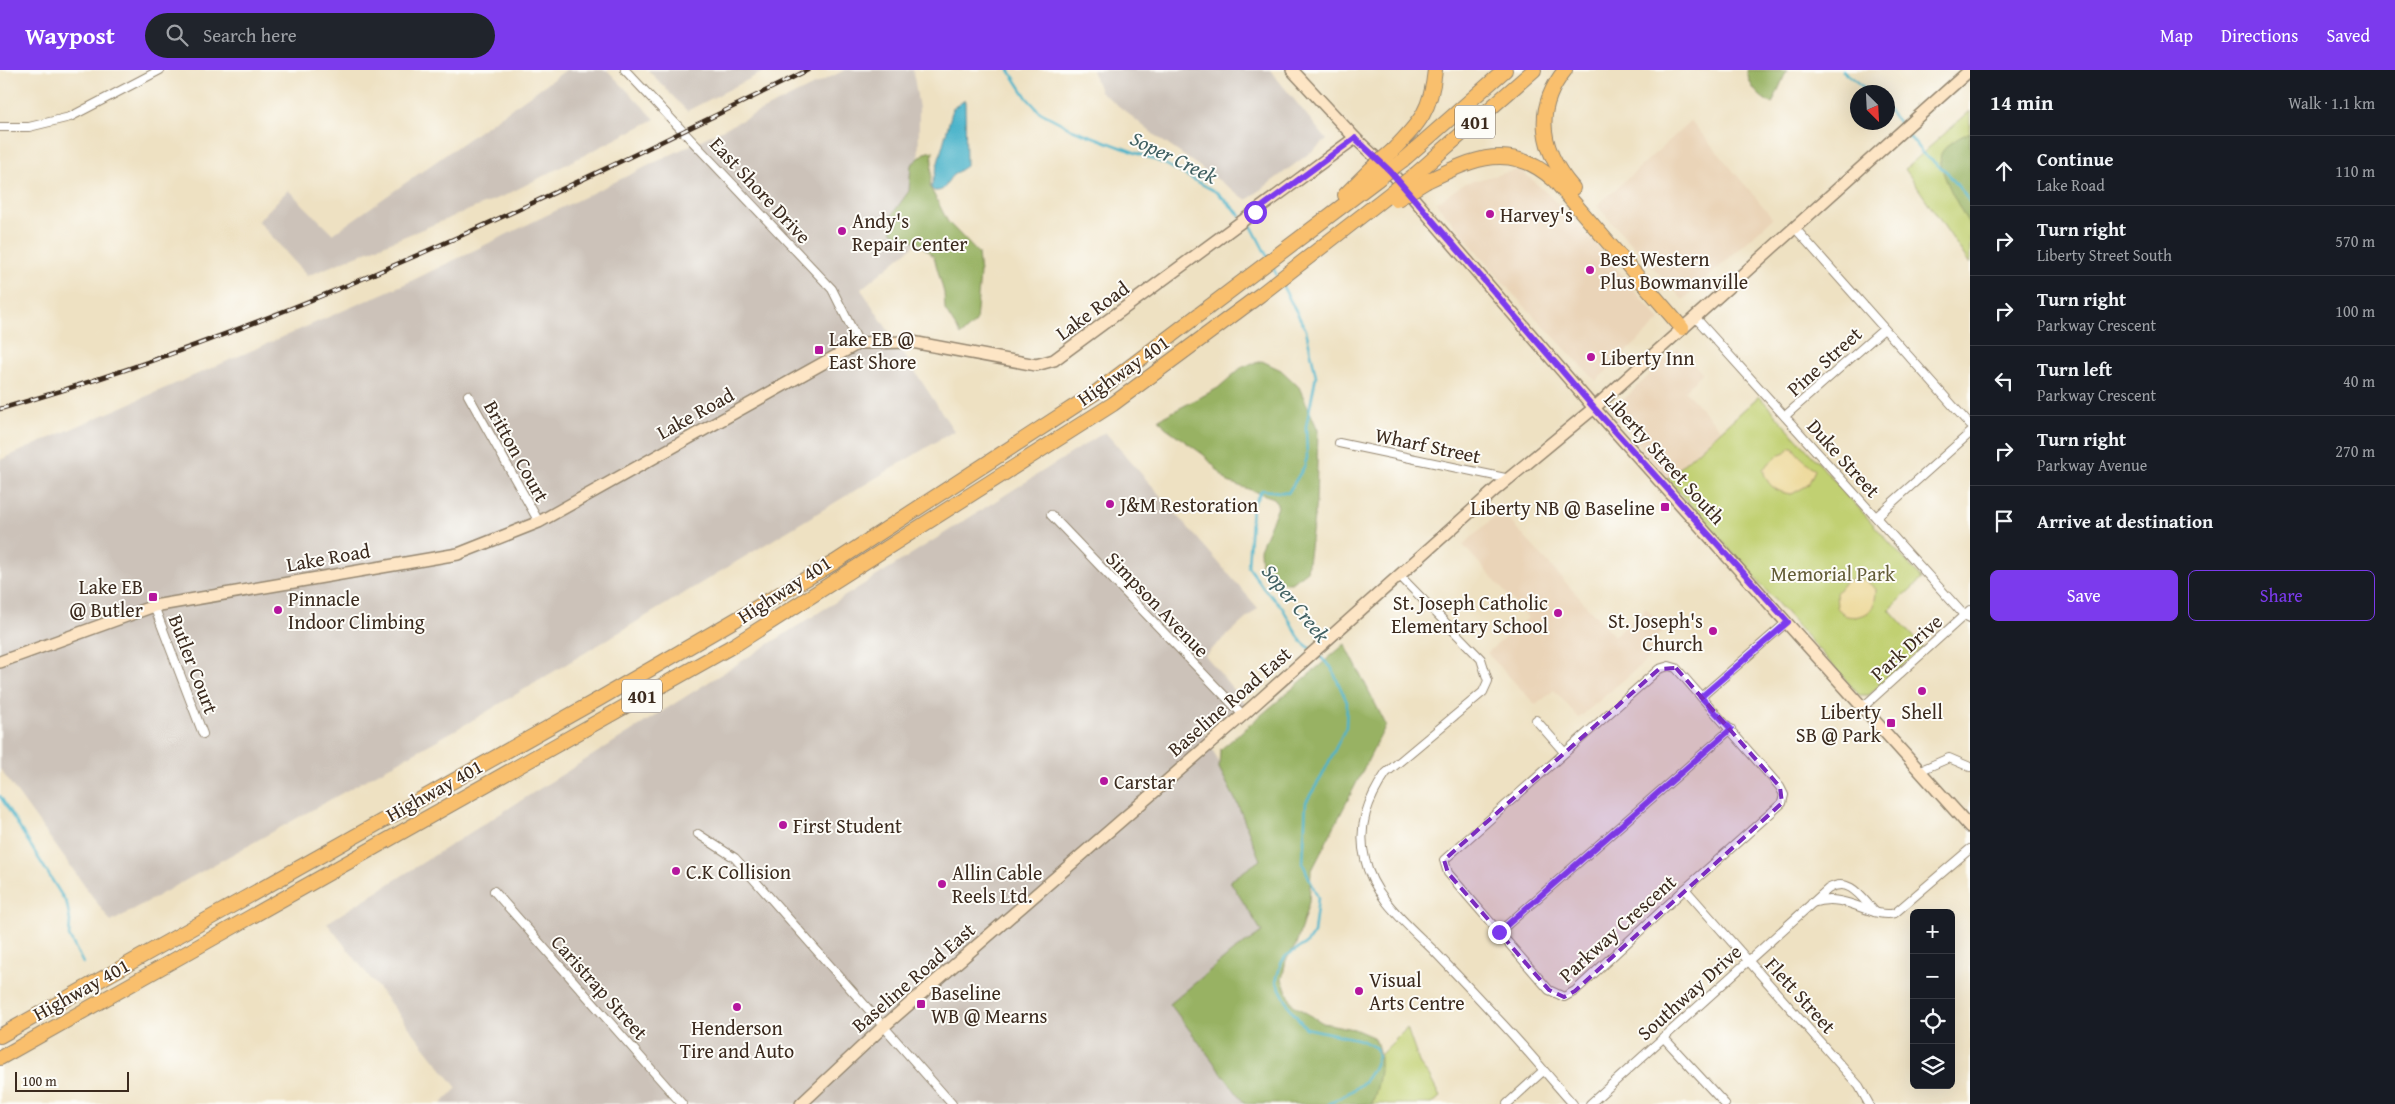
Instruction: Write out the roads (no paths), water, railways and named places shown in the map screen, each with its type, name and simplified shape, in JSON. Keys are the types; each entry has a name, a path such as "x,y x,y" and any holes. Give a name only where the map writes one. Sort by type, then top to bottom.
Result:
{"highway":[{"path":"1374,174 1392,150 1414,128 1427,109 1433,89 1435,70"},
{"name":"401","path":"1374,174 1403,160 1505,70"},
{"name":"401","path":"1422,177 1534,70"},
{"path":"1564,70 1549,96 1546,108 1545,132 1550,156 1563,176 1689,322"},
{"path":"1422,177 1466,162 1491,156 1514,158 1536,166 1555,181 1689,322"},
{"name":"Highway 401","path":"0,1036 599,699 835,562 1098,391 1291,245 1374,174"},
{"name":"Highway 401","path":"0,1058 736,644 1112,404 1289,273 1312,262 1393,196 1422,177"}],"street":[{"path":"0,127 29,127 70,118 160,70"},
{"name":"East Shore Drive","path":"625,70 832,289 859,343"},
{"name":"Liberty Street South","path":"1292,70 1355,138 1390,171 1594,408 1788,622 1970,828"},
{"name":"Baseline Road East","path":"801,1104 883,1027 1243,715 1510,479 1594,408 1970,70"},
{"name":"Lake Road","path":"0,662 154,606 458,554 538,522 859,343 912,342 1036,365 1054,360 1355,138"},
{"path":"1794,228 1970,425"},
{"name":"Duke Street","path":"1689,322 1786,416 1876,518 1968,614"},
{"name":"Pine Street","path":"1786,416 1884,329"},
{"name":"Britton Court","path":"468,395 538,522"},
{"path":"1876,518 1970,432"},
{"name":"Wharf Street","path":"1338,443 1510,479"},
{"name":"Simpson Avenue","path":"1051,515 1243,715"},
{"path":"1400,576 1481,658 1488,681 1484,692 1386,773 1376,787 1368,802 1363,822 1362,839 1365,859 1378,890 1407,924 1512,1034 1573,1104"},
{"name":"Butler Court","path":"154,606 204,734"},
{"name":"Park Drive","path":"1864,707 1968,614"},
{"path":"1701,697 1788,622"},
{"name":"Parkway Crescent","path":"1669,666 1676,668 1701,697 1780,787 1784,795 1782,803 1685,889 1575,991 1564,997 1549,990 1448,873 1444,860 1659,669 1669,666"},
{"path":"1536,720 1564,752"},
{"path":"1499,932 1731,729"},
{"path":"1920,771 1949,758 1970,767"},
{"path":"698,834 735,858 952,1104"},
{"path":"1810,904 1824,900 1844,901 1875,912 1889,914 1900,909 1970,849"},
{"name":"Southway Drive","path":"1590,1104 1828,888 1844,883 1852,887 1875,912"},
{"name":"Flett Street","path":"1685,889 1859,1086 1869,1104"},
{"name":"Caristrap Street","path":"494,891 682,1104"},
{"path":"1663,1038 1725,1104"},
{"path":"1507,1104 1544,1071"}],"water":[{"path":"965,100 966,166 952,176 944,189 934,191 931,188 953,108"}],"waterway":[{"name":"Soper Creek","path":"1009,70 1027,98 1040,112 1072,129 1163,163 1218,193 1241,216"},
{"path":"1842,70 1861,85"},
{"path":"1895,118 1903,127"},
{"path":"1906,132 1923,154 1947,172 1970,202"},
{"name":"Soper Creek","path":"1247,222 1252,227 1268,258"},
{"name":"Soper Creek","path":"1272,265 1277,276"},
{"name":"Soper Creek","path":"1282,285 1306,330 1316,376 1306,427 1307,458 1304,467 1288,493 1262,490 1252,506 1248,566 1264,589 1282,607 1301,641 1311,649"},
{"name":"Soper Creek","path":"1317,654 1331,667 1347,702 1346,727 1322,776 1306,802 1303,864 1318,898 1314,933 1307,943 1286,956 1281,963 1276,981 1291,1010 1306,1028 1361,1040 1376,1048 1378,1056 1370,1074 1360,1086 1329,1104"},
{"path":"0,796 67,904 70,921 69,936 83,963"}],"railway":[{"path":"0,409 105,377 310,301 511,213 808,70"}],"place":[{"name":"Harvey's","path":"1490,214"},
{"name":"Andy's Repair Center","path":"842,231"},
{"name":"Best Western Plus Bowmanville","path":"1590,270"},
{"name":"Lake EB @ East Shore","path":"819,350"},
{"name":"Liberty Inn","path":"1591,357"},
{"name":"J&M Restoration","path":"1110,504"},
{"name":"Liberty NB @ Baseline","path":"1665,507"},
{"name":"Lake EB @ Butler","path":"153,597"},
{"name":"Pinnacle Indoor Climbing","path":"278,610"},
{"name":"St. Joseph Catholic Elementary School","path":"1558,613"},
{"name":"St. Joseph's Church","path":"1713,631"},
{"name":"Shell","path":"1922,691"},
{"name":"Liberty SB @ Park","path":"1891,723"},
{"name":"Carstar","path":"1104,781"},
{"name":"First Student","path":"783,825"},
{"name":"C.K Collision","path":"676,871"},
{"name":"Allin Cable Reels Ltd.","path":"942,884"},
{"name":"Visual Arts Centre","path":"1359,991"},
{"name":"Baseline WB @ Mearns","path":"921,1004"},
{"name":"Henderson Tire and Auto","path":"737,1007"}],"park label":[{"name":"Memorial Park","path":"1833,573"}]}
